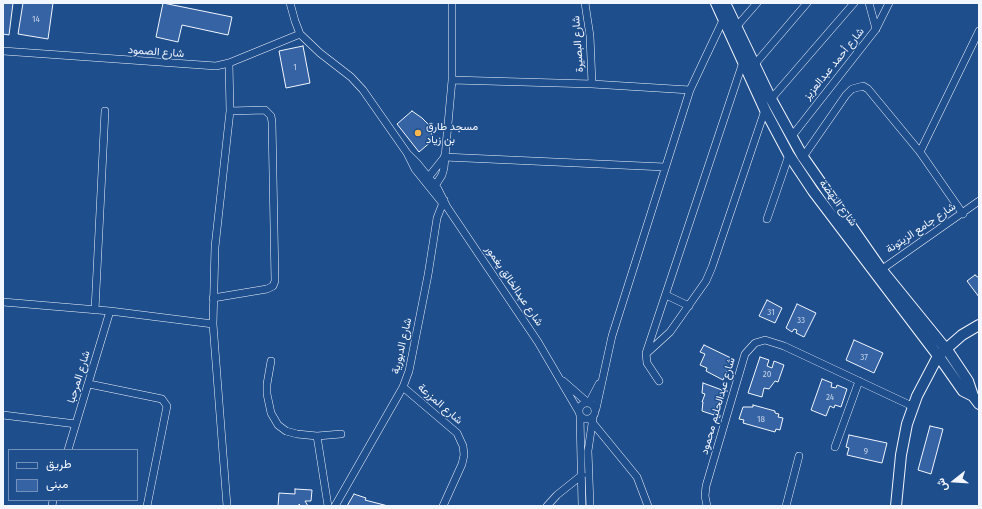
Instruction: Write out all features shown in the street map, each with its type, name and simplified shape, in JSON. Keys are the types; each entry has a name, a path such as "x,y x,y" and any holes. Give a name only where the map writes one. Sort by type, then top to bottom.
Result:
{"street":[{"name":"شارع عبدالخالق يغمور","path":"290,3 294,21 300,34 320,53 351,77 363,90 444,203 538,342 580,414"},
{"path":"433,188 442,175 444,158 452,80 452,3"},
{"name":"شارع البصيرة","path":"585,3 590,36 592,84"},
{"name":"شارع النهضة","path":"716,3 765,110 789,154 813,192 878,271 942,357 968,381 976,400"},
{"name":"شارع النهضة","path":"725,3 771,99 803,157 878,271"},
{"path":"737,26 757,3"},
{"path":"755,64 807,3"},
{"path":"771,99 854,3"},
{"path":"869,3 876,29"},
{"name":"شارع أحمد عبدالعزيز","path":"792,136 876,29 889,3"},
{"path":"590,506 588,451 601,380 612,336 690,90 724,18"},
{"path":"920,152 979,31"},
{"name":"شارع الصمود","path":"3,51 216,66 229,63 300,34"},
{"path":"659,381 647,363 646,353 743,62"},
{"path":"227,506 213,324 213,298 217,224 230,111 229,63"},
{"path":"452,80 592,84 690,90"},
{"path":"803,157 846,95 852,89 863,86 868,89 920,152 963,214"},
{"path":"213,298 267,289 273,286 275,281 273,132 271,116 262,110 230,111"},
{"path":"646,353 670,332 698,294 712,267 765,110"},
{"path":"95,310 106,111"},
{"path":"767,219 789,154"},
{"path":"444,158 665,167"},
{"path":"427,180 444,158"},
{"name":"شارع جامع الزيتونة","path":"878,271 963,214 979,201"},
{"name":"شارع الدبورية","path":"335,506 403,387 413,350 428,275 437,218 444,203"},
{"path":"666,295 689,306"},
{"path":"3,302 110,311 213,324"},
{"name":"شارع المرحبا","path":"68,449 110,311"},
{"path":"896,506 901,455 912,406 942,357 977,326"},
{"name":"شارع عبدالحليم محمود","path":"707,506 705,496 706,486 745,354 751,346 761,340 768,341 800,353 912,406"},
{"path":"271,361 267,384 267,394 271,413 278,425 286,431 317,436 341,434"},
{"name":"شارع عبدالخالق يغمور","path":"560,378 588,402"},
{"path":"582,506 580,414 582,404 588,402 601,380"},
{"path":"835,447 859,381"},
{"path":"89,384 162,399 166,406 147,506"},
{"name":"شارع المزرعة","path":"403,387 457,433 463,446 464,455 462,464 443,506"},
{"path":"588,402 592,404 594,416 637,477 648,506"},
{"path":"580,414 587,419 594,416"},
{"path":"3,415 76,424"},
{"path":"317,436 328,506"},
{"path":"786,506 799,456"},
{"path":"547,506 557,495 582,475"}],"building":[{"path":"3,3 13,3 9,35 3,34"},
{"path":"23,3 53,3 48,39 18,34"},
{"path":"163,3 232,17 228,35 182,25 178,42 156,37"},
{"path":"303,46 310,83 286,88 279,51"},
{"name":"مسجد طارق بن زياد","path":"412,111 430,126 433,140 419,152 397,124"},
{"path":"975,275 979,278 979,297 967,281"},
{"path":"767,300 782,308 775,323 759,316"},
{"path":"797,304 816,313 804,337 796,333 797,330 794,329 792,332 786,328"},
{"path":"854,340 883,353 874,373 846,360"},
{"path":"704,345 733,359 723,380 706,371 707,368 700,365 705,354 700,352"},
{"path":"760,357 769,360 767,366 772,368 774,361 784,365 778,382 775,381 769,389 764,388 762,397 748,393"},
{"path":"822,379 832,383 831,387 836,388 837,385 847,389 841,407 835,405 834,408 830,406 826,416 811,410"},
{"path":"703,383 722,390 714,415 702,411 702,402 705,394 702,393"},
{"path":"753,405 775,411 775,413 779,414 778,417 783,418 780,430 776,429 775,432 743,423 744,420 739,419 743,407 753,407"},
{"path":"930,426 943,429 931,474 918,470"},
{"path":"849,435 887,443 882,463 847,455 849,448 846,447"},
{"path":"295,489 312,490 311,501 305,501 308,506 301,506 299,504 299,506 278,506 279,493 295,494"},
{"path":"354,494 366,498 365,500 388,506 347,506"}],"place":[{"name":"مسجد طارق بن زياد","path":"418,133"}]}
